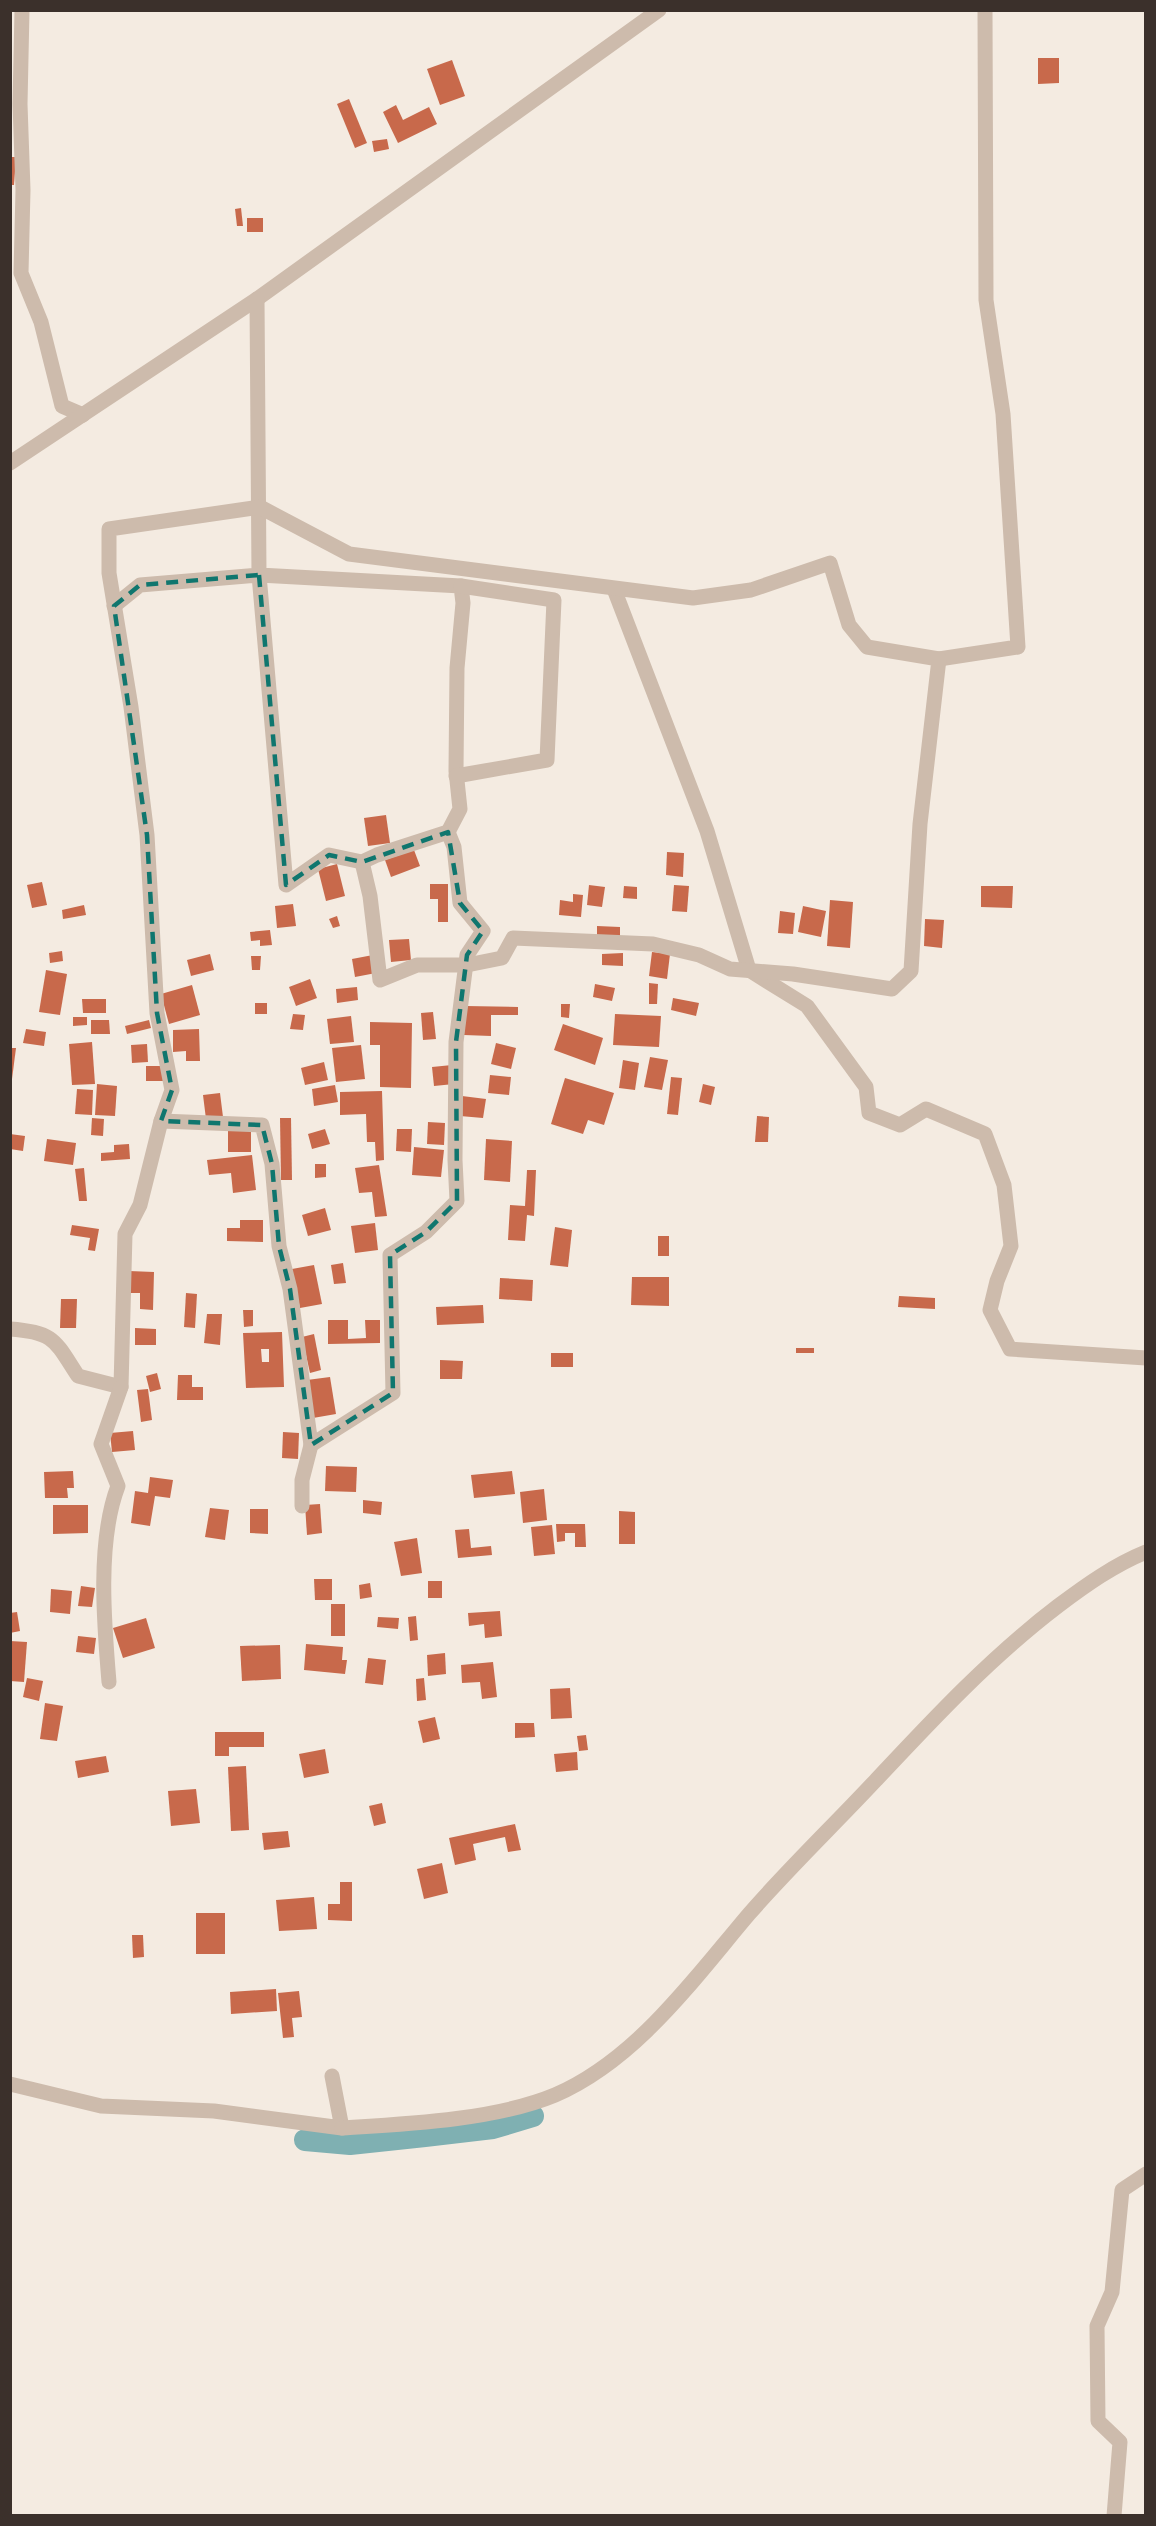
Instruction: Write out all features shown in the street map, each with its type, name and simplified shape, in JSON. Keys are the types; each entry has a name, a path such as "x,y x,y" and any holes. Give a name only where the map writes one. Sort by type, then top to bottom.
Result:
{"street":[{"path":"22,10 20,104 16,148 21,273 41,322 62,406 83,415"},
{"path":"10,464 257,299 659,10"},
{"path":"109,1682 103,1608 110,1508 118,1486 100,1444 122,1388 125,1234 140,1205 161,1121 172,1090 158,1013 147,835 131,707 109,573 109,529 260,507 349,554 693,598 751,590 830,563 849,625 867,647 939,659 1018,647 1003,414 986,300 986,10"},
{"path":"257,299 259,575 286,885 329,855 362,862 448,832 460,809 456,776 457,668 463,603 461,586"},
{"path":"114,606 140,585 259,575 461,586 554,600 547,759 456,776"},
{"path":"614,589 707,831 749,970 807,1006 866,1088 869,1113 900,1125 926,1109 985,1134 1004,1185 1011,1246 997,1281 990,1310 1010,1348 1146,1358"},
{"path":"362,862 370,896 380,980 417,965 467,965 502,958 513,938 653,944 699,955 730,969 793,974 892,989 910,971 920,824 939,659"},
{"path":"311,1445 393,1393 390,1255 426,1232 457,1201 456,1042 467,955 483,931 460,903 454,847 448,832"},
{"path":"161,1121 262,1125 272,1164 279,1246 290,1289 311,1445 302,1480 302,1506"},
{"path":"10,1329 36,1330 55,1341 78,1377 122,1388"},
{"path":"10,2084 101,2106 214,2111 342,2128 421,2123 510,2108 554,2096 612,2062 642,2036 779,1879 964,1688 1018,1636 1100,1576 1146,1552"},
{"path":"332,2076 342,2128"},
{"path":"1114,2516 1120,2442 1098,2421 1097,2326 1112,2292 1122,2190 1146,2174"}],"highlighted area":[{"path":"259,575 286,885 329,855 362,862 448,832 460,903 483,931 467,955 456,1042 457,1201 426,1232 390,1255 393,1393 311,1445 290,1289 279,1246 272,1164 262,1125 161,1121 172,1090 157,1013 147,835 114,606 140,585"}],"building":[{"path":"1038,58 1059,58 1059,83 1038,84"},
{"path":"452,60 465,96 440,105 427,69"},
{"path":"349,99 367,143 355,148 337,104"},
{"path":"396,105 403,120 429,107 437,124 398,143 383,112"},
{"path":"387,139 389,149 374,152 372,141"},
{"path":"10,157 16,157 14,185 10,185"},
{"path":"241,208 243,226 237,226 235,209"},
{"path":"247,218 263,218 263,232 247,232"},
{"path":"386,815 390,843 368,846 364,818"},
{"path":"414,850 420,866 391,877 385,860"},
{"path":"667,852 684,853 683,877 666,875"},
{"path":"337,864 345,896 326,901 318,869"},
{"path":"42,882 47,905 32,908 27,885"},
{"path":"430,884 448,884 448,922 438,922 438,899 430,899"},
{"path":"589,885 605,887 602,907 587,905"},
{"path":"674,885 689,886 687,912 672,911"},
{"path":"624,886 637,887 637,899 623,898"},
{"path":"981,886 1013,886 1012,908 981,907"},
{"path":"573,894 583,895 581,917 559,915 560,900 573,902"},
{"path":"830,900 853,902 850,948 827,946"},
{"path":"293,904 296,926 277,928 275,906"},
{"path":"84,905 86,915 63,919 62,910"},
{"path":"803,906 826,911 821,937 798,932"},
{"path":"780,911 795,913 793,934 778,933"},
{"path":"337,916 340,926 333,928 329,919"},
{"path":"925,919 944,920 942,948 924,946"},
{"path":"597,926 620,927 620,939 597,938"},
{"path":"270,930 272,945 260,946 260,940 251,941 250,932"},
{"path":"409,939 411,960 391,962 389,940"},
{"path":"62,951 63,961 50,963 49,953"},
{"path":"652,952 670,954 667,979 649,976"},
{"path":"623,953 623,966 602,965 602,954"},
{"path":"210,954 214,970 191,976 187,960"},
{"path":"373,955 376,973 355,977 352,959"},
{"path":"251,956 261,956 260,970 252,970"},
{"path":"46,970 67,974 60,1015 39,1012"},
{"path":"310,979 317,998 296,1006 289,987"},
{"path":"649,983 658,984 657,1004 649,1004"},
{"path":"595,984 615,988 612,1001 593,997"},
{"path":"192,985 200,1015 169,1024 161,994"},
{"path":"357,987 358,1000 337,1003 336,989"},
{"path":"673,998 699,1003 696,1016 671,1010"},
{"path":"82,999 106,999 106,1013 83,1013"},
{"path":"255,1003 267,1003 267,1014 255,1014"},
{"path":"561,1004 570,1004 569,1018 561,1017"},
{"path":"465,1006 518,1007 518,1015 491,1015 491,1036 464,1035"},
{"path":"433,1012 436,1039 423,1040 421,1013"},
{"path":"293,1014 305,1015 303,1030 290,1029"},
{"path":"615,1014 661,1016 659,1047 613,1045"},
{"path":"351,1016 354,1042 330,1044 327,1019"},
{"path":"73,1017 87,1017 87,1025 73,1026"},
{"path":"91,1020 109,1020 110,1034 91,1034"},
{"path":"149,1020 151,1028 127,1034 125,1026"},
{"path":"370,1022 412,1023 411,1088 380,1087 380,1045 370,1045"},
{"path":"563,1024 603,1038 595,1065 554,1050"},
{"path":"26,1029 46,1032 44,1046 23,1043"},
{"path":"199,1029 200,1061 186,1061 186,1051 173,1052 173,1030"},
{"path":"92,1042 95,1084 72,1085 69,1044"},
{"path":"496,1043 516,1048 511,1069 491,1064"},
{"path":"147,1044 148,1062 132,1063 131,1045"},
{"path":"361,1045 365,1079 336,1082 332,1048"},
{"path":"10,1048 16,1048 12,1079 10,1078"},
{"path":"650,1057 668,1060 662,1090 644,1087"},
{"path":"623,1060 639,1063 635,1090 619,1088"},
{"path":"324,1062 328,1080 305,1085 301,1068"},
{"path":"452,1065 454,1084 434,1086 432,1067"},
{"path":"146,1066 166,1066 166,1081 146,1081"},
{"path":"490,1075 511,1077 509,1095 488,1093"},
{"path":"671,1077 682,1078 678,1115 667,1114"},
{"path":"565,1078 614,1093 604,1125 588,1120 583,1134 551,1124"},
{"path":"97,1084 117,1086 115,1116 95,1115"},
{"path":"703,1084 715,1087 711,1105 699,1102"},
{"path":"335,1085 338,1102 314,1106 312,1089"},
{"path":"77,1089 93,1090 92,1115 75,1114"},
{"path":"382,1091 384,1160 376,1161 375,1142 367,1142 366,1114 340,1115 340,1092"},
{"path":"220,1093 223,1117 206,1119 203,1095"},
{"path":"462,1096 486,1099 483,1118 460,1116"},
{"path":"757,1116 769,1117 768,1142 755,1142"},
{"path":"92,1118 104,1119 103,1136 91,1135"},
{"path":"280,1118 291,1118 292,1180 281,1180"},
{"path":"428,1122 445,1123 444,1145 427,1144"},
{"path":"228,1129 251,1129 251,1152 228,1152"},
{"path":"325,1129 330,1144 312,1149 308,1134"},
{"path":"397,1129 412,1129 411,1152 396,1151"},
{"path":"10,1134 25,1136 23,1151 10,1149"},
{"path":"47,1139 76,1143 73,1165 44,1161"},
{"path":"486,1139 512,1141 510,1182 484,1180"},
{"path":"129,1144 130,1159 101,1161 101,1153 114,1152 114,1145"},
{"path":"414,1147 444,1150 441,1177 412,1175"},
{"path":"252,1155 256,1190 233,1193 231,1173 209,1175 207,1160"},
{"path":"315,1164 326,1164 326,1177 315,1178"},
{"path":"379,1165 387,1216 375,1217 372,1192 359,1193 355,1168"},
{"path":"84,1168 87,1201 79,1201 75,1169"},
{"path":"527,1170 536,1170 534,1216 527,1215 525,1241 508,1240 510,1205 525,1206"},
{"path":"325,1208 331,1230 308,1236 302,1215"},
{"path":"240,1220 263,1220 263,1242 227,1241 227,1228 240,1228"},
{"path":"375,1223 378,1250 355,1253 351,1226"},
{"path":"72,1225 99,1229 95,1251 88,1250 90,1238 70,1235"},
{"path":"555,1227 572,1230 568,1267 550,1265"},
{"path":"658,1236 669,1236 669,1256 658,1256"},
{"path":"343,1263 346,1283 334,1284 331,1265"},
{"path":"314,1265 322,1304 300,1308 292,1269"},
{"path":"129,1271 154,1272 153,1310 140,1309 140,1293 128,1293"},
{"path":"632,1277 669,1277 669,1306 631,1305"},
{"path":"500,1278 533,1280 532,1301 499,1299"},
{"path":"186,1293 197,1294 195,1328 184,1327"},
{"path":"899,1296 935,1298 935,1309 898,1307"},
{"path":"61,1299 77,1299 76,1328 60,1328"},
{"path":"483,1305 484,1323 437,1325 436,1307"},
{"path":"243,1310 253,1310 253,1326 244,1327"},
{"path":"207,1314 222,1314 220,1345 204,1343"},
{"path":"328,1320 348,1320 348,1339 366,1338 365,1320 380,1320 380,1343 328,1344"},
{"path":"135,1328 156,1329 156,1345 135,1345"},
{"path":"282,1332 284,1387 246,1388 243,1333","holes":["261,1349 269,1349 269,1362 262,1362"]},
{"path":"314,1334 321,1370 310,1373 302,1337"},
{"path":"796,1348 814,1348 814,1353 796,1353"},
{"path":"551,1353 573,1353 573,1367 551,1367"},
{"path":"440,1360 463,1361 462,1379 440,1379"},
{"path":"157,1373 161,1389 150,1392 146,1376"},
{"path":"178,1375 192,1375 192,1387 203,1387 203,1400 177,1400"},
{"path":"330,1377 336,1414 313,1418 307,1380"},
{"path":"148,1389 152,1420 141,1422 137,1390"},
{"path":"133,1431 135,1450 112,1452 110,1433"},
{"path":"283,1432 299,1433 298,1459 282,1458"},
{"path":"326,1466 357,1467 356,1492 325,1491"},
{"path":"73,1471 74,1488 67,1488 68,1498 45,1498 44,1472"},
{"path":"512,1471 515,1494 474,1498 471,1475"},
{"path":"150,1477 173,1480 170,1498 155,1496 150,1526 131,1523 135,1491 148,1493"},
{"path":"544,1489 547,1520 523,1523 520,1492"},
{"path":"363,1500 382,1502 381,1515 363,1513"},
{"path":"320,1504 322,1533 307,1535 305,1505"},
{"path":"53,1505 88,1505 88,1533 53,1534"},
{"path":"210,1508 229,1510 225,1540 205,1537"},
{"path":"250,1509 268,1509 268,1534 250,1533"},
{"path":"619,1511 635,1512 635,1544 619,1544"},
{"path":"556,1524 585,1524 586,1547 575,1547 575,1533 565,1533 565,1541 557,1542"},
{"path":"552,1525 555,1554 534,1556 531,1527"},
{"path":"469,1529 471,1548 491,1546 492,1555 458,1558 455,1530"},
{"path":"417,1538 422,1573 401,1576 394,1542"},
{"path":"314,1579 332,1579 332,1600 315,1600"},
{"path":"428,1581 442,1581 442,1598 428,1598"},
{"path":"370,1583 372,1597 360,1599 359,1585"},
{"path":"81,1586 95,1588 92,1607 78,1606"},
{"path":"51,1589 72,1591 70,1614 50,1612"},
{"path":"331,1604 345,1604 345,1636 331,1636"},
{"path":"500,1611 502,1636 485,1638 484,1624 469,1626 468,1613"},
{"path":"17,1612 20,1631 10,1633 10,1613"},
{"path":"416,1616 418,1640 410,1641 408,1617"},
{"path":"378,1617 399,1618 398,1629 377,1627"},
{"path":"146,1618 155,1648 123,1658 113,1628"},
{"path":"78,1636 96,1638 94,1654 76,1652"},
{"path":"10,1641 27,1642 24,1682 10,1681"},
{"path":"306,1644 343,1647 342,1660 347,1660 345,1674 304,1670"},
{"path":"280,1645 281,1679 242,1681 240,1646"},
{"path":"445,1653 446,1674 428,1676 427,1655"},
{"path":"368,1658 386,1660 383,1685 365,1683"},
{"path":"493,1662 497,1697 482,1699 480,1682 462,1683 461,1665"},
{"path":"27,1678 43,1681 39,1701 23,1697"},
{"path":"424,1678 426,1700 417,1701 416,1679"},
{"path":"570,1688 572,1718 551,1719 550,1689"},
{"path":"45,1703 63,1706 57,1741 40,1739"},
{"path":"435,1717 440,1739 423,1743 418,1721"},
{"path":"515,1723 534,1723 535,1737 515,1738"},
{"path":"215,1732 264,1732 264,1747 229,1747 229,1756 215,1756"},
{"path":"586,1735 588,1750 579,1751 577,1736"},
{"path":"325,1749 329,1773 304,1778 299,1754"},
{"path":"577,1752 578,1770 556,1772 554,1754"},
{"path":"106,1756 109,1772 78,1778 75,1761"},
{"path":"246,1766 249,1830 231,1831 228,1767"},
{"path":"196,1789 200,1823 171,1826 168,1791"},
{"path":"382,1803 386,1823 374,1826 369,1806"},
{"path":"515,1824 521,1850 508,1852 505,1837 473,1844 476,1860 455,1865 449,1838"},
{"path":"288,1831 290,1847 264,1850 262,1833"},
{"path":"442,1863 448,1893 424,1899 417,1869"},
{"path":"340,1882 352,1882 352,1921 328,1920 328,1904 340,1904"},
{"path":"314,1897 317,1929 279,1931 276,1900"},
{"path":"196,1913 225,1913 225,1954 196,1954"},
{"path":"132,1935 143,1935 144,1957 133,1958"},
{"path":"276,1989 277,2011 231,2014 230,1992"},
{"path":"299,1991 302,2017 292,2018 294,2037 283,2038 278,1993"}],"waterway":[{"path":"305,2140 350,2144 493,2128 533,2116"}]}
